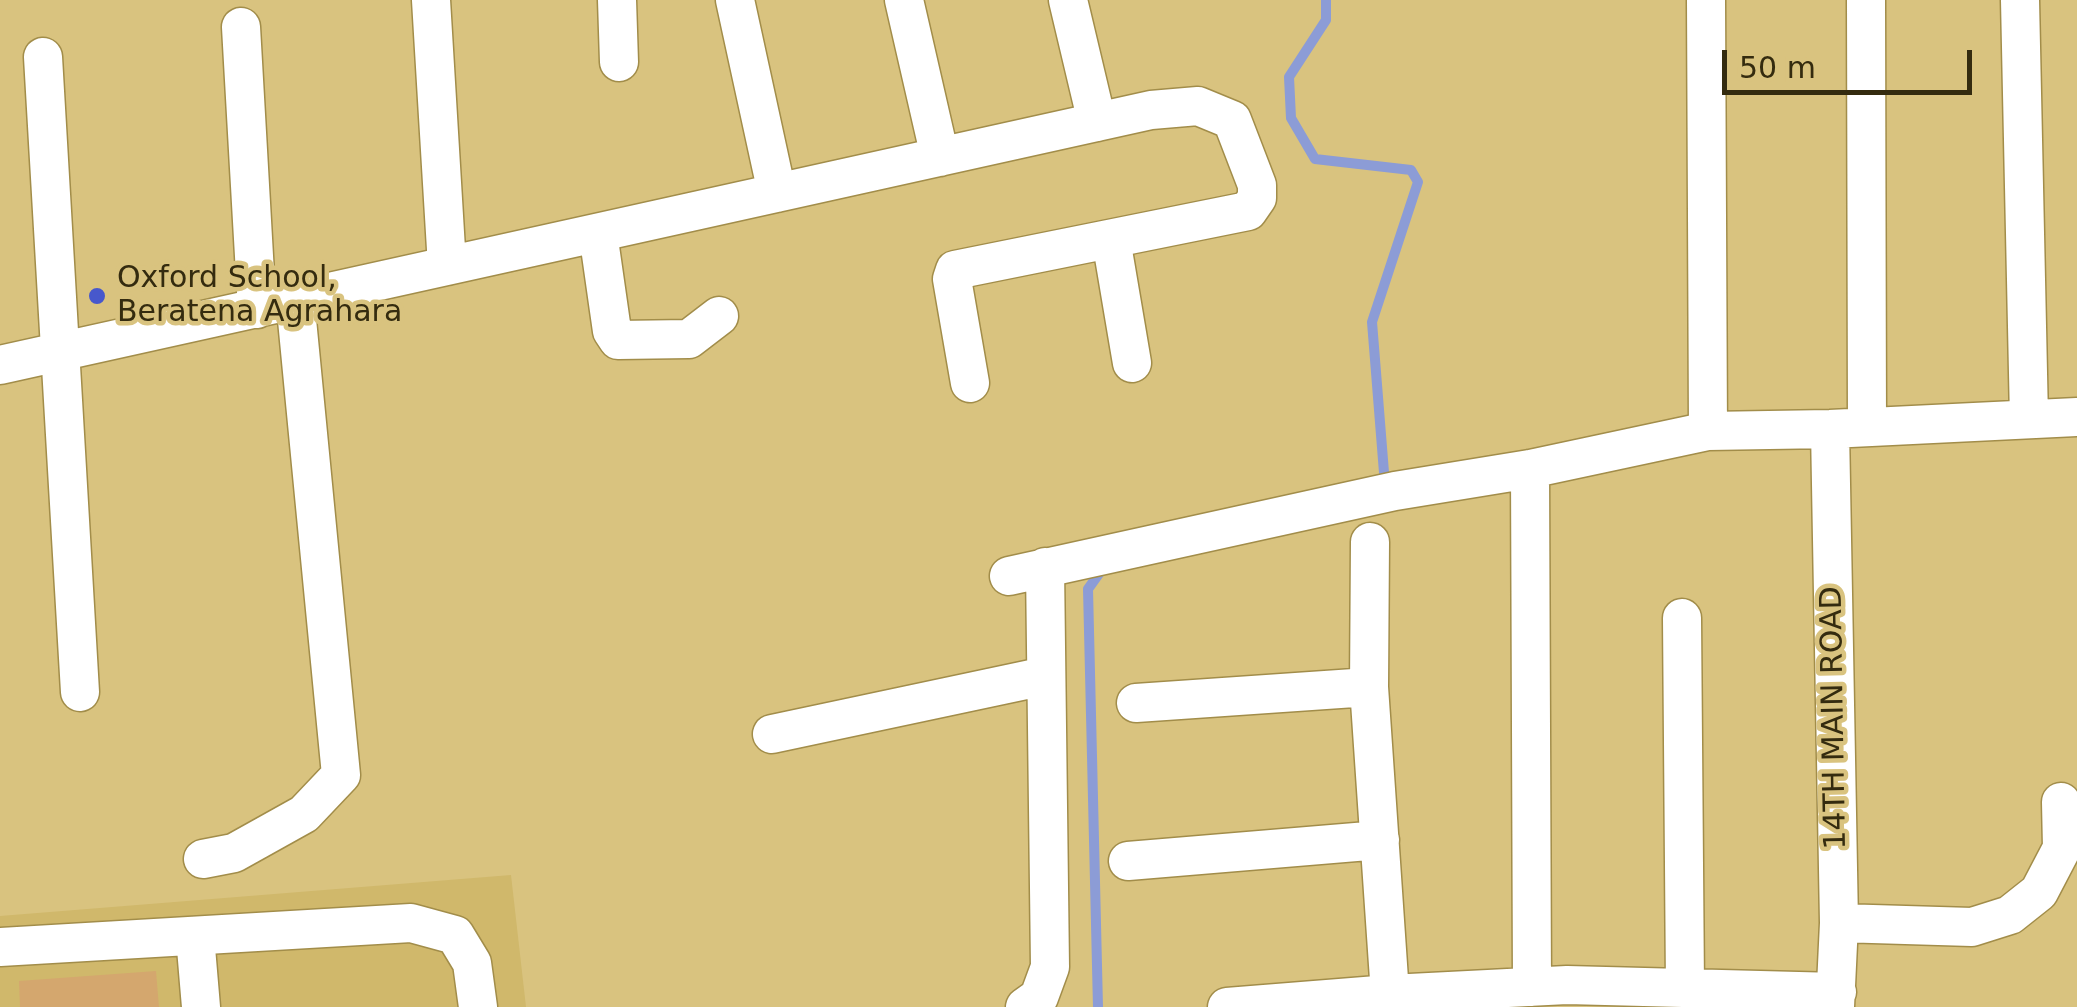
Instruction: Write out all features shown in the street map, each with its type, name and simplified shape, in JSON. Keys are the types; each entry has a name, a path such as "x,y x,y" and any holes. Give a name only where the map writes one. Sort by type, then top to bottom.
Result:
{"street":[{"path":"431,0 447,266"},
{"path":"617,0 619,62"},
{"path":"735,0 777,193"},
{"path":"904,0 940,157"},
{"path":"1068,0 1096,122"},
{"path":"1706,0 1708,431"},
{"path":"2020,0 2029,418"},
{"name":"14TH MAIN ROAD","path":"1836,1000 1848,428 1874,1"},
{"path":"242,27 257,309"},
{"path":"44,57 80,692"},
{"path":"0,365 1151,110 1198,106 1232,120 1257,185 1257,198 1248,212 954,270 952,279 970,383"},
{"path":"598,233 612,331 618,340 689,339 720,316"},
{"path":"1111,239 1132,363"},
{"path":"203,859 234,853 304,814 341,775 295,300"},
{"path":"1025,1007 1039,997 1050,967 1045,676 1027,572 1395,491 1530,469 1708,431 2077,417"},
{"path":"1530,469 1532,987"},
{"path":"1370,542 1369,687 1390,994"},
{"path":"1682,618 1685,988"},
{"path":"772,734 1045,676"},
{"path":"1136,703 1369,687"},
{"path":"1840,922 1972,927 2010,915 2039,892 2062,848 2061,802"},
{"path":"1128,862 1380,840"},
{"path":"0,947 411,923 456,935 472,962 478,1007"},
{"path":"195,936 201,1007"},
{"path":"1227,1007 1532,987 1685,988 1836,1000"}],"shaded area":[{"path":"511,875 526,1007 0,1007 0,916"}],"building":[{"path":"156,971 159,1007 20,1007 19,981"}],"waterway":[{"path":"1326,0 1326,20 1289,77 1291,118 1315,159 1411,170 1418,182 1372,322 1385,485"},
{"path":"1098,1007 1088,589 1103,568"}],"place":[{"name":"Oxford School, Beratena Agrahara","path":"97,296"}]}
